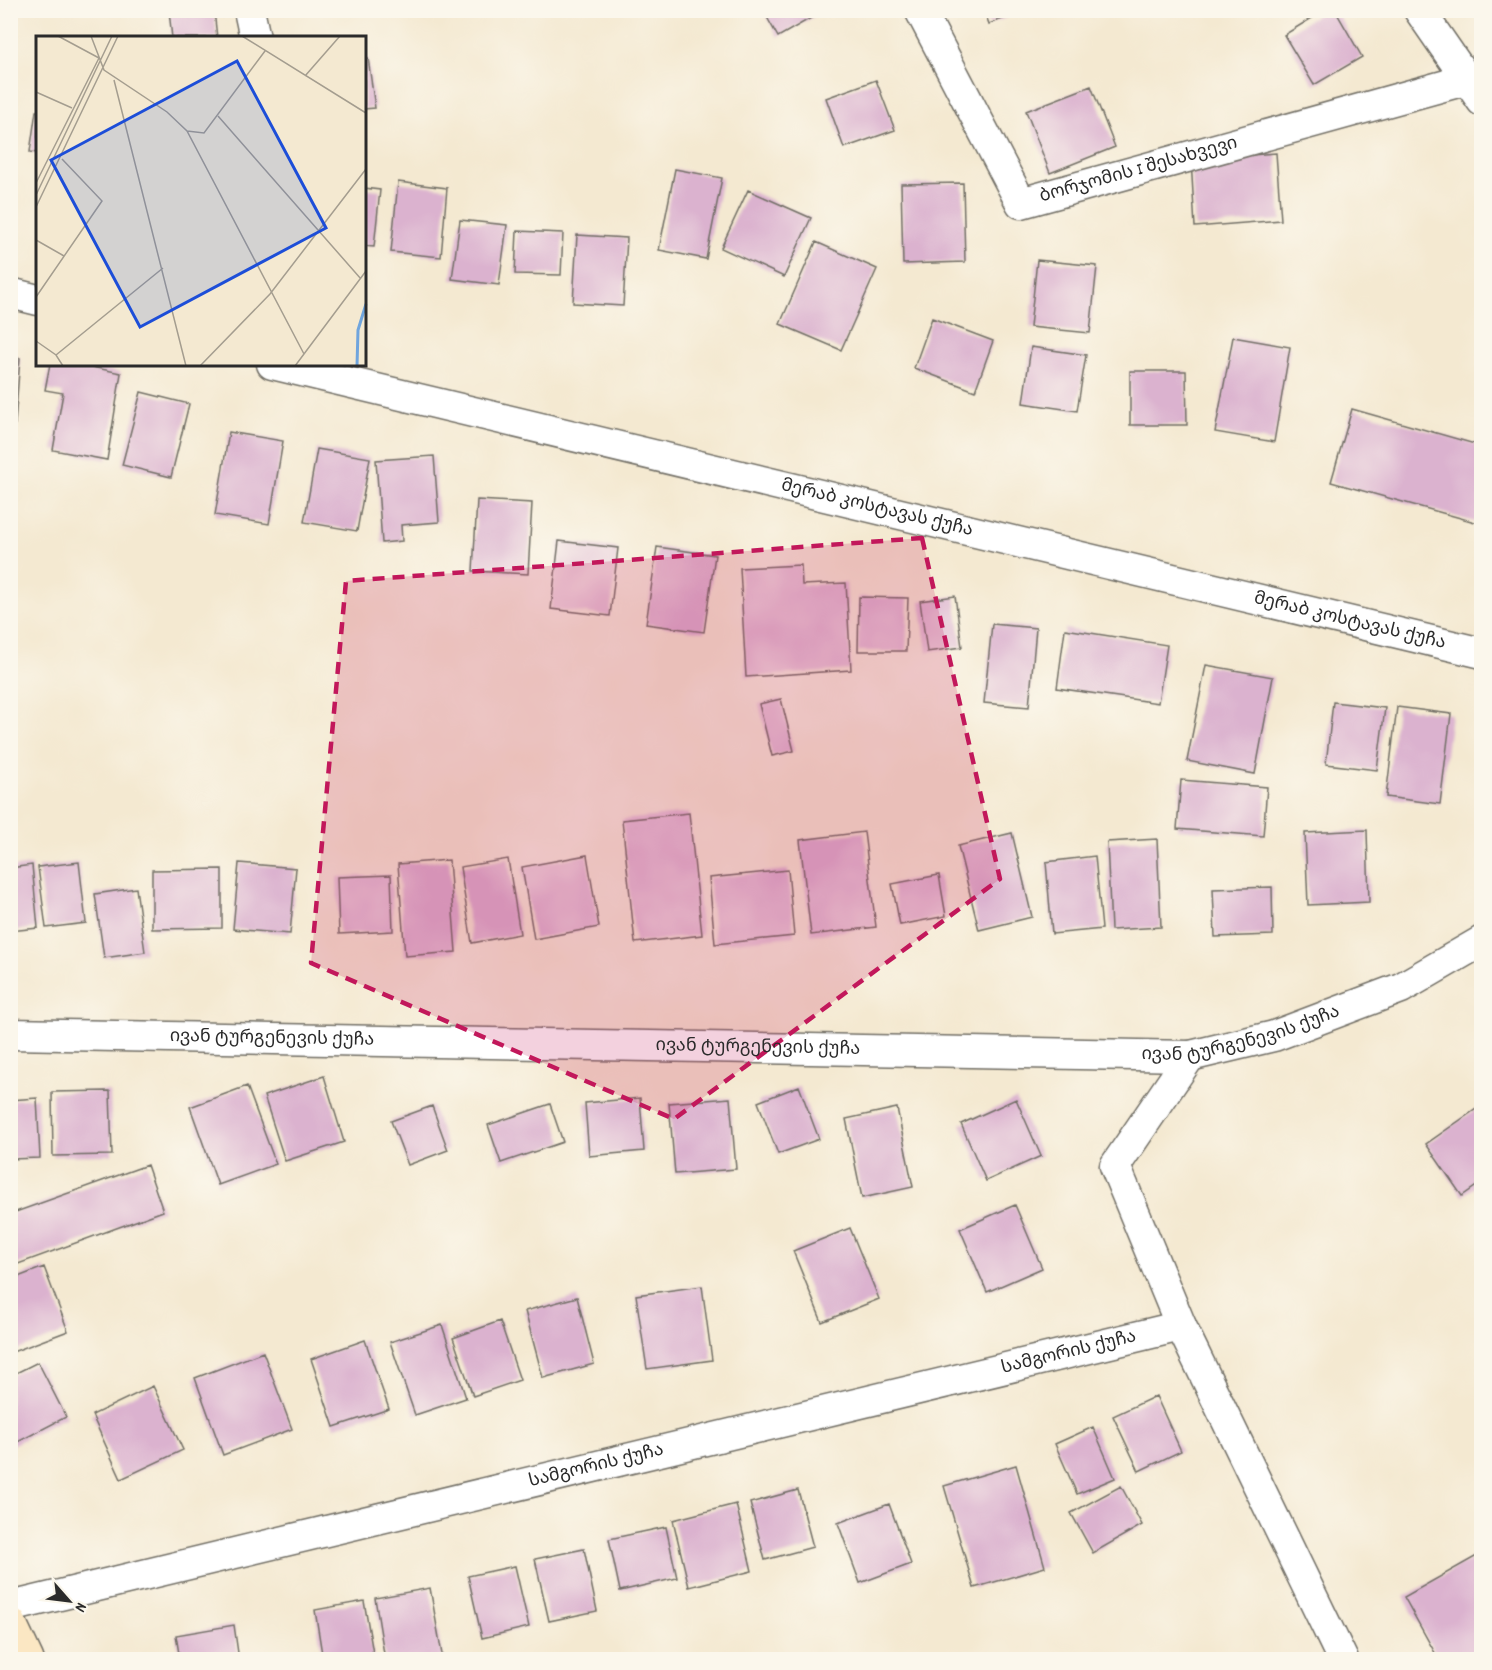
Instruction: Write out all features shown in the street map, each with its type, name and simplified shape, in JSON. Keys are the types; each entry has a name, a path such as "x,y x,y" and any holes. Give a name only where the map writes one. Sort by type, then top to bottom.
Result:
{"street":[{"path":"249,10 255,36"},
{"name":"ბორჯომის I შესახვევი","path":"920,10 1021,203 1473,90"},
{"path":"1419,10 1473,90"},
{"path":"10,293 36,300"},
{"name":"მერაბ კოსტავას ქუჩა","path":"286,366 326,372 1482,654"},
{"name":"ივან ტურგენევის ქუჩა","path":"10,1034 1190,1056 1274,1036 1401,988 1482,941"},
{"path":"1190,1056 1115,1166 1181,1326 1344,1659"},
{"name":"სამგორის ქუჩა","path":"10,1607 1181,1326"},
{"path":"10,1624 27,1659"}],"highlighted area":[{"path":"922,538 1000,879 674,1119 311,963 346,581"}],"building":[{"path":"214,10 217,36 172,36 169,11"},
{"path":"763,10 825,10 778,37"},
{"path":"984,10 1024,10 1024,11 989,24"},
{"path":"1325,10 1335,10 1362,57 1314,85 1284,35"},
{"path":"366,58 368,58 375,108 366,109"},
{"path":"876,80 895,130 844,148 826,98"},
{"path":"1091,86 1115,147 1050,173 1026,111"},
{"path":"36,111 36,153 30,152"},
{"path":"1276,153 1281,220 1195,227 1191,160"},
{"path":"675,169 722,178 706,259 659,250"},
{"path":"398,182 447,188 441,257 391,252"},
{"path":"963,183 965,262 903,264 901,184"},
{"path":"366,188 380,190 374,247 366,246"},
{"path":"748,190 811,218 784,277 721,248"},
{"path":"460,220 507,225 499,285 452,279"},
{"path":"517,231 563,233 561,275 515,274"},
{"path":"577,235 627,238 623,306 573,303"},
{"path":"816,242 877,269 841,350 780,324"},
{"path":"1037,260 1097,266 1090,333 1030,327"},
{"path":"932,318 993,341 975,391 914,368"},
{"path":"1233,337 1290,347 1274,442 1215,432"},
{"path":"1031,347 1086,355 1077,411 1023,403"},
{"path":"10,357 20,358 15,424 10,424"},
{"path":"50,366 87,366 121,373 107,460 53,450 63,393 45,390"},
{"path":"1130,371 1186,371 1187,425 1130,425"},
{"path":"141,392 189,404 171,477 122,465"},
{"path":"1352,409 1482,446 1482,524 1331,482"},
{"path":"229,432 283,441 269,524 215,515"},
{"path":"317,449 370,458 357,531 304,522"},
{"path":"434,456 439,522 401,525 402,541 382,543 376,460"},
{"path":"477,500 532,503 528,574 473,571"},
{"path":"559,541 618,548 610,616 551,609"},
{"path":"657,547 715,555 704,632 646,624"},
{"path":"801,565 802,585 846,583 851,670 746,677 740,568"},
{"path":"955,596 962,647 927,652 920,601"},
{"path":"859,597 908,598 906,651 858,651"},
{"path":"992,624 1036,628 1029,707 984,703"},
{"path":"1065,629 1167,645 1158,703 1057,688"},
{"path":"1206,665 1273,677 1255,774 1187,761"},
{"path":"781,699 794,751 772,756 759,704"},
{"path":"1333,702 1385,708 1377,770 1326,764"},
{"path":"1397,707 1451,714 1440,804 1386,797"},
{"path":"1181,780 1267,787 1263,836 1177,829"},
{"path":"689,813 702,935 635,943 622,820"},
{"path":"1367,830 1369,902 1308,905 1305,833"},
{"path":"864,832 876,927 811,935 800,840"},
{"path":"1012,833 1032,917 979,930 958,846"},
{"path":"1157,839 1161,927 1111,930 1107,842"},
{"path":"587,855 599,927 534,939 522,867"},
{"path":"1095,856 1102,929 1052,934 1046,862"},
{"path":"508,859 520,934 472,943 460,867"},
{"path":"449,860 456,952 405,956 398,864"},
{"path":"79,862 86,923 46,928 38,867"},
{"path":"239,863 296,868 290,934 233,929"},
{"path":"32,865 38,928 10,931 10,868"},
{"path":"222,869 222,928 152,929 152,870"},
{"path":"788,870 794,936 715,944 709,878"},
{"path":"391,875 393,931 339,934 337,877"},
{"path":"939,875 946,916 900,925 892,884"},
{"path":"1272,887 1273,935 1215,937 1213,889"},
{"path":"136,888 145,952 104,958 95,894"},
{"path":"324,1076 344,1142 285,1161 264,1096"},
{"path":"247,1086 276,1164 218,1185 190,1107"},
{"path":"799,1086 819,1139 778,1154 758,1102"},
{"path":"110,1091 112,1155 53,1156 52,1092"},
{"path":"37,1098 40,1158 10,1159 10,1100"},
{"path":"640,1098 644,1151 589,1156 585,1103"},
{"path":"730,1098 736,1169 675,1174 669,1103"},
{"path":"1016,1099 1041,1156 986,1181 961,1124"},
{"path":"550,1104 563,1142 501,1163 488,1125"},
{"path":"1482,1105 1482,1182 1462,1196 1426,1144"},
{"path":"432,1106 448,1150 408,1165 391,1121"},
{"path":"897,1108 913,1187 862,1198 846,1119"},
{"path":"147,1165 163,1211 10,1267 10,1214"},
{"path":"1015,1205 1042,1268 987,1292 960,1229"},
{"path":"850,1228 879,1299 822,1322 793,1251"},
{"path":"44,1267 68,1331 10,1353 10,1280"},
{"path":"702,1286 712,1360 647,1369 636,1295"},
{"path":"577,1297 594,1364 543,1378 525,1311"},
{"path":"500,1321 520,1380 473,1396 453,1338"},
{"path":"442,1325 466,1398 415,1415 390,1342"},
{"path":"365,1340 389,1409 334,1427 311,1359"},
{"path":"263,1352 292,1429 223,1455 195,1378"},
{"path":"38,1362 66,1417 10,1446 10,1376"},
{"path":"153,1386 183,1450 121,1479 92,1415"},
{"path":"1156,1396 1181,1451 1139,1471 1113,1416"},
{"path":"1093,1427 1115,1478 1077,1494 1055,1444"},
{"path":"1016,1465 1045,1567 974,1588 944,1486"},
{"path":"1121,1486 1142,1525 1093,1553 1071,1513"},
{"path":"798,1490 813,1547 765,1560 750,1503"},
{"path":"736,1504 752,1571 689,1587 673,1520"},
{"path":"889,1504 911,1564 860,1583 838,1523"},
{"path":"666,1527 677,1578 620,1591 609,1539"},
{"path":"584,1549 597,1611 549,1621 535,1559"},
{"path":"1482,1553 1482,1658 1439,1660 1404,1597"},
{"path":"515,1566 529,1627 482,1638 468,1576"},
{"path":"430,1588 443,1660 385,1660 375,1598"},
{"path":"364,1601 374,1659 323,1660 315,1610"},
{"path":"234,1625 239,1660 180,1660 176,1635"}],"railway":[{"path":"1474,10 1482,22"}]}
